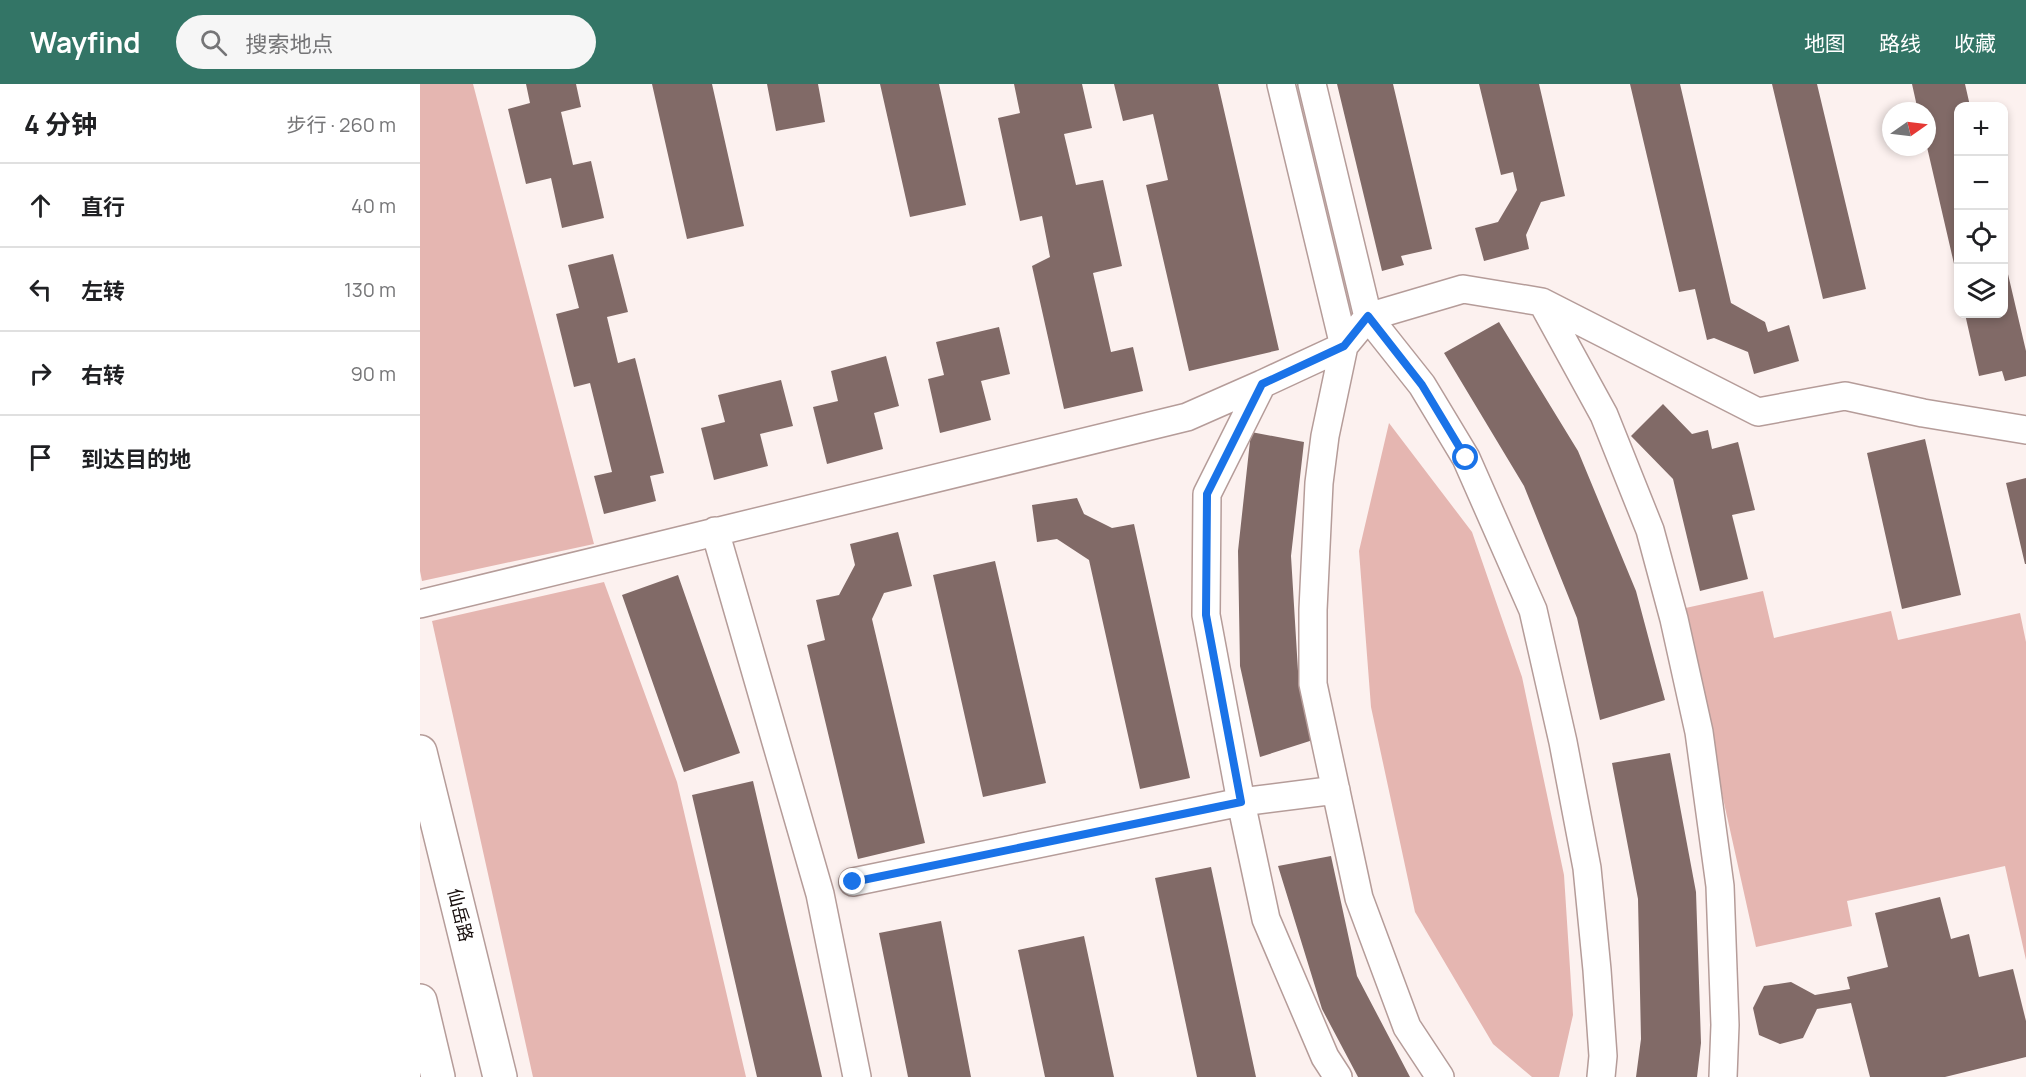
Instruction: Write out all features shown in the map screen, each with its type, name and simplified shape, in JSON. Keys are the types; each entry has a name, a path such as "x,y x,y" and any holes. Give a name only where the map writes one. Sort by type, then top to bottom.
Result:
{"main road":[{"name":"仙岳路","path":"420,752 500,1077"},
{"path":"420,1001 438,1077"}],"street":[{"path":"1281,84 1344,346 1325,436 1319,483 1313,610 1313,684 1359,898 1407,1027 1440,1077"},
{"path":"1312,84 1368,316 1422,385 1466,458 1533,610 1563,742 1587,868 1603,1056 1600,1077"},
{"path":"420,604 1187,417 1344,346 1368,316 1463,289 1542,302 1758,412 1845,396 1923,413 2026,430"},
{"path":"1542,302 1604,415 1650,530 1674,619 1699,732 1720,886 1725,1025 1723,1077"},
{"path":"1262,384 1207,494 1206,615 1241,802 1266,919 1325,1057 1338,1077"},
{"path":"715,531 820,894 857,1077"},
{"path":"853,882 1241,802 1336,790"}],"shaded area":[{"path":"420,84 473,84 594,544 422,581 420,571"},
{"path":"1389,423 1472,532 1522,677 1564,875 1573,1015 1559,1077 1532,1077 1493,1044 1415,912 1371,707 1359,551"},
{"path":"604,582 677,782 746,1077 533,1077 432,621"},
{"path":"1763,591 1774,638 1891,611 1898,640 2020,613 2026,642 2026,960 2005,866 1847,901 1852,926 1756,947 1681,609"}],"building":[{"path":"526,84 576,84 581,107 561,112 573,165 591,161 604,218 562,228 551,178 526,184 508,109 530,103"},
{"path":"652,84 712,84 744,226 687,239"},
{"path":"767,84 818,84 825,122 776,131"},
{"path":"880,84 939,84 966,205 910,217"},
{"path":"1014,84 1082,84 1092,128 1064,134 1076,185 1103,180 1122,266 1093,273 1111,352 1133,347 1143,391 1064,409 1032,266 1050,257 1042,216 1020,221 998,118 1020,113"},
{"path":"1114,84 1218,84 1279,350 1189,371 1146,185 1168,180 1153,114 1123,121"},
{"path":"1337,84 1393,84 1432,249 1401,256 1404,265 1382,271"},
{"path":"1479,84 1539,84 1565,196 1541,202 1526,235 1529,249 1484,261 1475,228 1498,222 1517,190 1513,172 1501,175"},
{"path":"1630,84 1680,84 1731,303 1765,322 1768,332 1789,325 1799,361 1754,374 1748,352 1714,338 1707,340 1695,289 1679,292"},
{"path":"1772,84 1817,84 1866,289 1823,299"},
{"path":"1912,84 1965,84 1969,102 1954,102 1954,264 1929,156 1936,156 1936,102 1916,102"},
{"path":"613,254 628,312 607,317 618,363 635,358 664,473 650,476 656,501 604,514 594,476 612,472 590,383 574,387 556,314 579,308 568,265"},
{"path":"2008,274 2026,351 2026,376 2005,381 2002,371 1979,376 1966,318 2008,318"},
{"path":"1499,322 1578,451 1636,591 1665,700 1600,720 1577,618 1524,486 1444,353"},
{"path":"999,327 1010,374 981,381 991,420 940,433 928,379 944,375 936,342"},
{"path":"886,356 899,406 874,413 883,449 827,464 813,407 838,401 831,371"},
{"path":"781,380 793,426 760,434 768,466 714,480 701,428 725,422 718,395"},
{"path":"1663,404 1692,434 1708,430 1712,449 1738,442 1755,510 1732,515 1748,579 1700,591 1673,479 1631,436"},
{"path":"1251,432 1304,442 1291,556 1298,671 1313,740 1260,757 1240,666 1238,551"},
{"path":"1925,439 1961,595 1902,609 1867,453"},
{"path":"2026,478 2026,564 2025,564 2006,483"},
{"path":"1077,498 1084,514 1112,528 1134,524 1190,778 1140,789 1089,560 1057,539 1037,542 1032,505"},
{"path":"898,532 912,586 884,593 872,619 925,843 858,859 807,645 825,640 816,600 839,595 855,565 850,544"},
{"path":"995,561 1046,783 983,797 933,575"},
{"path":"678,575 740,753 684,772 622,595"},
{"path":"1670,753 1696,892 1701,1043 1697,1077 1636,1077 1641,1039 1638,899 1612,763"},
{"path":"753,781 822,1077 757,1077 692,795"},
{"path":"1331,856 1357,976 1410,1077 1358,1077 1322,1009 1278,866"},
{"path":"1211,867 1256,1077 1197,1077 1155,878"},
{"path":"1940,897 1951,939 1969,934 1979,977 2013,969 2026,1021 2026,1057 1945,1077 1870,1077 1851,1003 1817,1009 1803,1038 1780,1044 1759,1035 1753,1008 1764,986 1791,982 1815,995 1850,989 1847,977 1888,967 1875,913"},
{"path":"941,921 971,1077 908,1077 879,933"},
{"path":"1084,936 1114,1077 1045,1077 1018,950"}],"route":[{"path":"853,882 1241,802 1206,615 1207,494 1262,384 1344,346 1368,316 1422,385 1466,458"}]}
